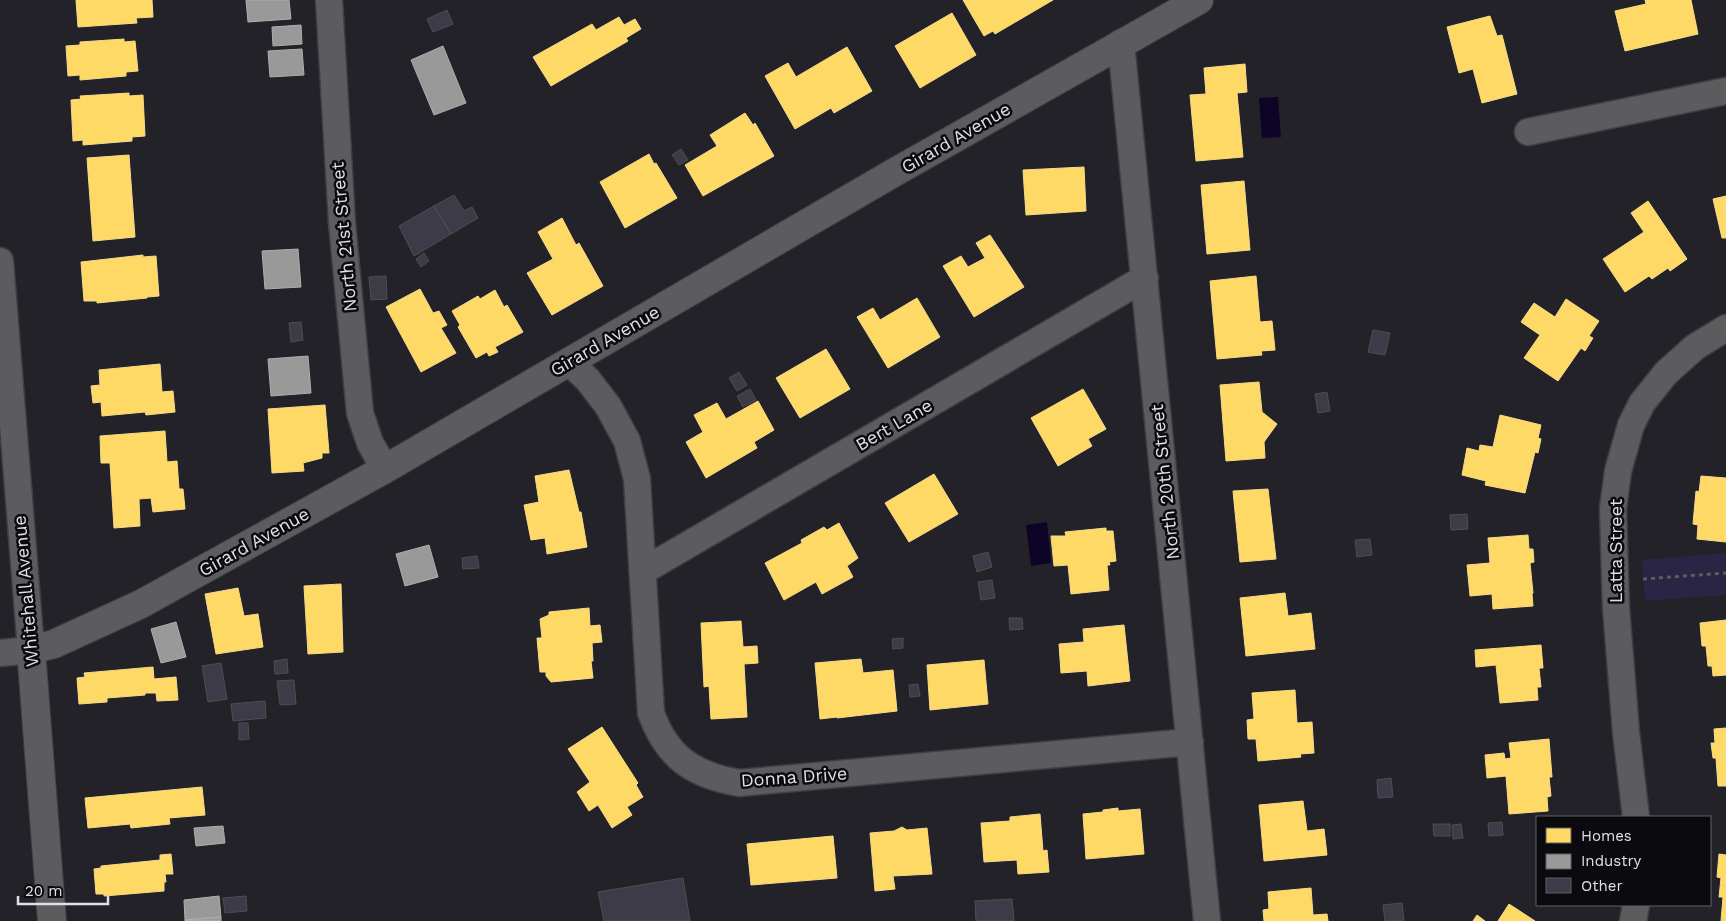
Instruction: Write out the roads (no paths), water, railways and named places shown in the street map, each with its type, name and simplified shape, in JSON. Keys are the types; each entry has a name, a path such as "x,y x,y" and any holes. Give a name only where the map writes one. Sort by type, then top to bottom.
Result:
{"street":[{"name":"North 21st Street","path":"329,0 342,223 360,413 370,443 384,469"},
{"name":"Girard Avenue","path":"0,653 31,650 54,644 141,604 384,469 895,172 1199,0"},
{"name":"North 20th Street","path":"1121,43 1207,921"},
{"path":"1528,132 1726,91"},
{"name":"Whitehall Avenue","path":"0,261 52,921"},
{"name":"Bert Lane","path":"643,571 1145,278"},
{"name":"Latta Street","path":"1636,816 1626,732 1615,580 1613,509 1618,471 1631,425 1642,403 1666,373 1695,347 1726,328"},
{"name":"Donna Drive","path":"568,362 588,380 608,406 627,441 637,479 651,713 670,749 691,767 716,779 739,783 1190,742"},
{"path":"1633,921 1636,906"}]}
